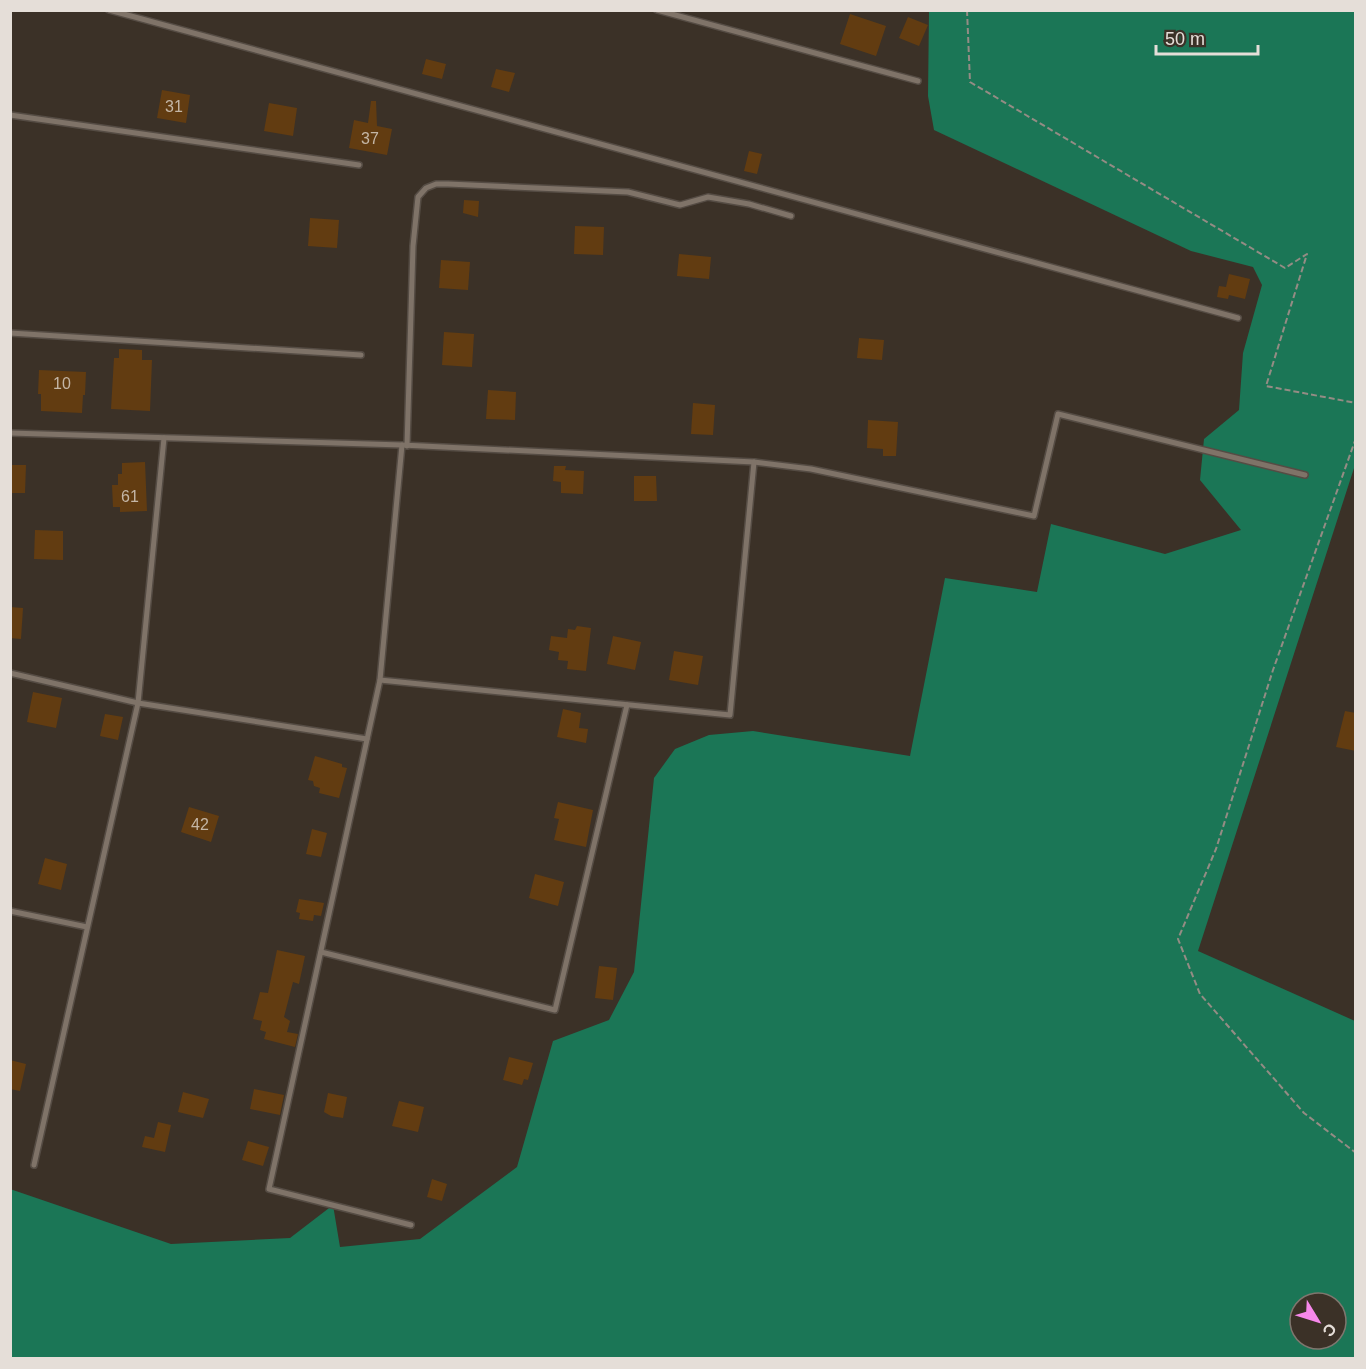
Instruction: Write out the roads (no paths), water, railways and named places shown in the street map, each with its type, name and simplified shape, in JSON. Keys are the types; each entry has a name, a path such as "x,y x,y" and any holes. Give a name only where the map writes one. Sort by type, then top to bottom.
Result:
{"lane":[{"path":"109,10 1238,318"},
{"path":"657,10 918,81"},
{"path":"10,115 359,165"},
{"path":"411,1225 269,1189 380,680 404,445 413,246 418,197 426,189 436,184 627,192 680,205 708,197 748,204 791,216"},
{"path":"10,333 361,355"},
{"path":"10,433 404,445 754,462 811,469 1034,516 1058,414 1305,475"},
{"path":"34,1165 138,704 164,438"},
{"path":"380,680 730,715 754,462"},
{"path":"10,673 138,704 367,739"},
{"path":"321,952 555,1010 627,705"},
{"path":"10,911 87,927"}]}
